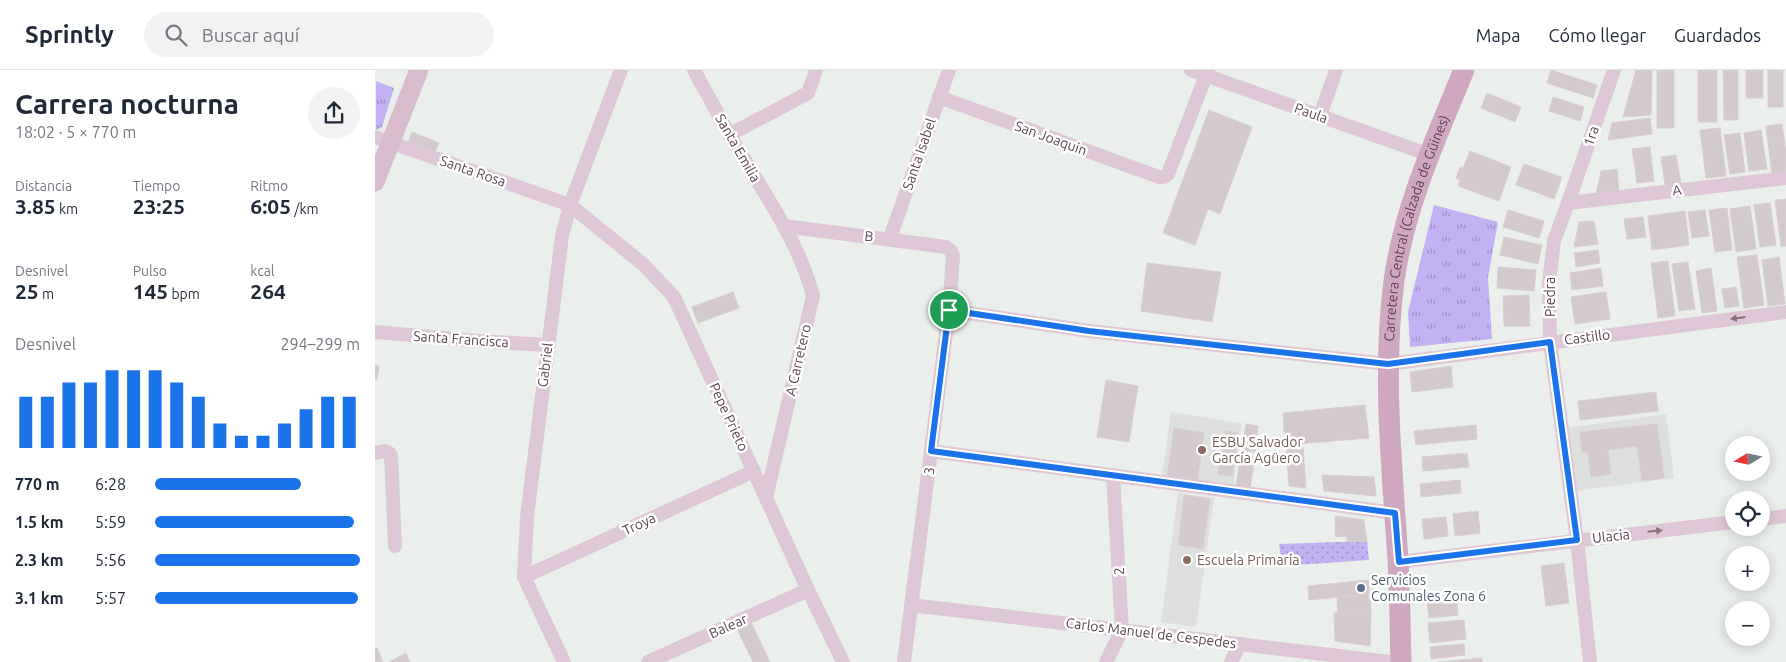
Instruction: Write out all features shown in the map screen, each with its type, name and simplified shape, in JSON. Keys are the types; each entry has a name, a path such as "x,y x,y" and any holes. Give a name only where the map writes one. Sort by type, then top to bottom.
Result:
{"main road":[{"path":"375,182 383,140 419,70"},
{"name":"Carretera Central (Calzada de Güines)","path":"1401,662 1399,562 1390,436 1388,364 1394,280 1406,223 1430,155 1464,70"}],"street":[{"name":"Gabriel","path":"564,662 524,577 527,517 562,236 570,205 621,70"},
{"name":"Santa Emilia","path":"694,70 729,135 784,226"},
{"path":"729,135 808,93 816,70"},
{"name":"Santa Isabel","path":"890,238 949,70"},
{"name":"Paula","path":"1191,70 1207,73 1430,155"},
{"path":"1320,116 1336,70"},
{"name":"1ra","path":"1568,203 1614,70"},
{"name":"San Joaquin","path":"939,97 1159,177 1164,177 1168,174 1207,73"},
{"name":"Santa Rosa","path":"383,140 570,205"},
{"name":"A","path":"1568,203 1786,178"},
{"name":"Piedra","path":"1568,203 1554,241 1549,282 1550,342 1577,540 1590,662"},
{"name":"Pepe Prieto","path":"570,205 644,265 674,298 843,662"},
{"name":"B","path":"784,226 890,238 947,247 951,251"},
{"name":"A Carretero","path":"766,498 813,296 808,277 784,226"},
{"name":"3","path":"903,662 949,310 953,256 951,251"},
{"name":"Castillo","path":"949,310 1089,331 1388,364 1786,312"},
{"name":"Santa Francisca","path":"375,332 479,342 548,345"},
{"path":"375,453 385,451 389,452 391,456 395,546"},
{"path":"931,451 1395,513"},
{"name":"Troya","path":"524,577 754,471"},
{"name":"2","path":"1113,475 1122,630"},
{"path":"1770,518 1786,516"},
{"name":"Ulacia","path":"1399,562 1725,523"},
{"name":"Balear","path":"648,662 808,590"},
{"name":"Carlos Manuel de Cespedes","path":"911,605 1390,662"},
{"path":"1105,662 1122,630"},
{"path":"1231,662 1240,644"}],"shaded area":[{"name":"ESBU Salvador García Agüero","path":"1171,412 1242,423 1233,487 1162,477"},
{"path":"1666,414 1674,478 1574,491 1566,428"},
{"name":"Escuela Primaria","path":"1178,493 1214,498 1196,627 1161,622"}],"green space":[{"path":"376,81 394,88 382,127 376,130"},
{"path":"1434,205 1498,222 1488,277 1492,339 1410,347 1408,312"},
{"path":"1367,541 1369,560 1282,566 1279,544"}],"building":[{"path":"1551,70 1597,85 1593,98 1547,83"},
{"path":"1636,70 1652,70 1651,115 1623,117"},
{"path":"1657,70 1674,70 1674,128 1657,128"},
{"path":"1698,70 1717,70 1717,122 1698,122"},
{"path":"1723,70 1738,70 1738,120 1724,120"},
{"path":"1746,70 1763,70 1763,98 1746,98"},
{"path":"1768,70 1783,70 1783,107 1768,107"},
{"path":"1487,93 1521,107 1515,122 1481,108"},
{"path":"1553,97 1584,107 1580,121 1549,111"},
{"path":"1209,110 1252,127 1220,214 1208,209 1195,245 1163,233"},
{"path":"1650,118 1652,134 1608,140 1612,123"},
{"path":"1782,124 1786,172 1772,174 1766,126"},
{"path":"1720,128 1726,176 1706,178 1700,130"},
{"path":"1761,130 1767,169 1749,171 1744,133"},
{"path":"412,132 439,143 434,154 408,143"},
{"path":"1740,133 1745,172 1730,174 1724,135"},
{"path":"1650,147 1654,181 1637,183 1632,149"},
{"path":"1470,151 1511,167 1499,201 1458,186 1460,180 1456,178 1460,167 1463,168"},
{"path":"1676,155 1681,183 1665,185 1661,157"},
{"path":"1524,164 1562,177 1554,199 1516,185"},
{"path":"1617,169 1619,192 1596,194 1601,171"},
{"path":"1786,199 1786,246 1781,246 1775,200"},
{"path":"1770,203 1776,245 1760,247 1754,205"},
{"path":"1750,206 1756,249 1736,252 1730,209"},
{"path":"1727,208 1732,250 1715,252 1709,210"},
{"path":"1508,210 1544,221 1539,238 1503,227"},
{"path":"1705,210 1709,236 1692,238 1688,212"},
{"path":"1685,211 1689,245 1652,250 1648,216"},
{"path":"1643,217 1646,237 1627,239 1624,219"},
{"path":"1594,221 1598,244 1574,247 1579,222"},
{"path":"1504,237 1542,245 1538,264 1500,255"},
{"path":"1598,250 1600,263 1576,267 1574,253"},
{"path":"1757,255 1764,305 1744,308 1737,257"},
{"path":"1779,257 1785,304 1768,306 1762,260"},
{"path":"1668,261 1675,316 1658,318 1651,263"},
{"path":"1688,262 1695,309 1679,311 1672,264"},
{"path":"1147,263 1221,272 1212,322 1141,311"},
{"path":"1498,267 1536,270 1534,291 1497,288"},
{"path":"1601,268 1603,286 1572,290 1570,273"},
{"path":"1711,268 1717,311 1702,313 1696,271"},
{"path":"1736,287 1739,306 1725,308 1722,289"},
{"path":"733,292 739,308 698,323 692,307"},
{"path":"1606,292 1610,319 1575,324 1571,297"},
{"path":"1529,295 1530,326 1504,326 1503,296"},
{"path":"375,365 379,366 377,380 375,379"},
{"path":"1451,366 1453,387 1412,392 1410,372"},
{"path":"1106,380 1138,386 1129,442 1097,437"},
{"path":"1656,392 1658,411 1580,420 1578,401"},
{"path":"1365,405 1369,438 1285,445 1283,413"},
{"path":"1246,424 1258,426 1255,452 1242,450"},
{"path":"1657,424 1664,478 1642,481 1637,446 1608,450 1611,474 1591,477 1588,452 1582,453 1580,432"},
{"path":"1476,425 1477,439 1416,445 1414,431"},
{"path":"1174,428 1204,433 1197,482 1167,477"},
{"path":"1225,431 1238,433 1232,476 1218,474"},
{"path":"1303,447 1306,488 1289,486 1286,449"},
{"path":"1467,453 1469,467 1423,471 1422,457"},
{"path":"1241,455 1255,457 1250,489 1236,486"},
{"path":"1322,475 1374,477 1376,496 1324,491"},
{"path":"1460,480 1461,493 1421,497 1420,484"},
{"path":"1184,495 1210,499 1203,549 1178,545"},
{"path":"1478,511 1480,533 1455,536 1453,514"},
{"path":"1335,516 1364,520 1367,541 1347,542 1347,537 1335,536"},
{"path":"1446,517 1448,536 1424,539 1422,519"},
{"path":"1564,563 1569,603 1546,606 1541,566"},
{"path":"1368,580 1370,594 1309,600 1308,586"},
{"path":"1370,594 1371,609 1338,613 1337,598"},
{"path":"1457,599 1458,615 1429,618 1427,602"},
{"path":"1371,609 1370,646 1335,641 1334,613"},
{"path":"1464,620 1466,639 1430,643 1428,623"},
{"path":"751,622 770,662 753,662 737,629"},
{"path":"1464,644 1465,655 1431,659 1430,647"},
{"path":"377,648 383,662 375,662 375,649"},
{"path":"406,653 410,662 389,662"},
{"path":"1482,658 1482,662 1438,662"}],"place":[{"name":"ESBU Salvador García Agüero","path":"1202,450"},
{"name":"Escuela Primaria","path":"1187,560"},
{"name":"Servicios Comunales Zona 6","path":"1361,588"}],"route":[{"path":"949,310 1089,331 1388,364 1550,342 1577,540 1399,562 1395,513 931,451 949,310"}]}
